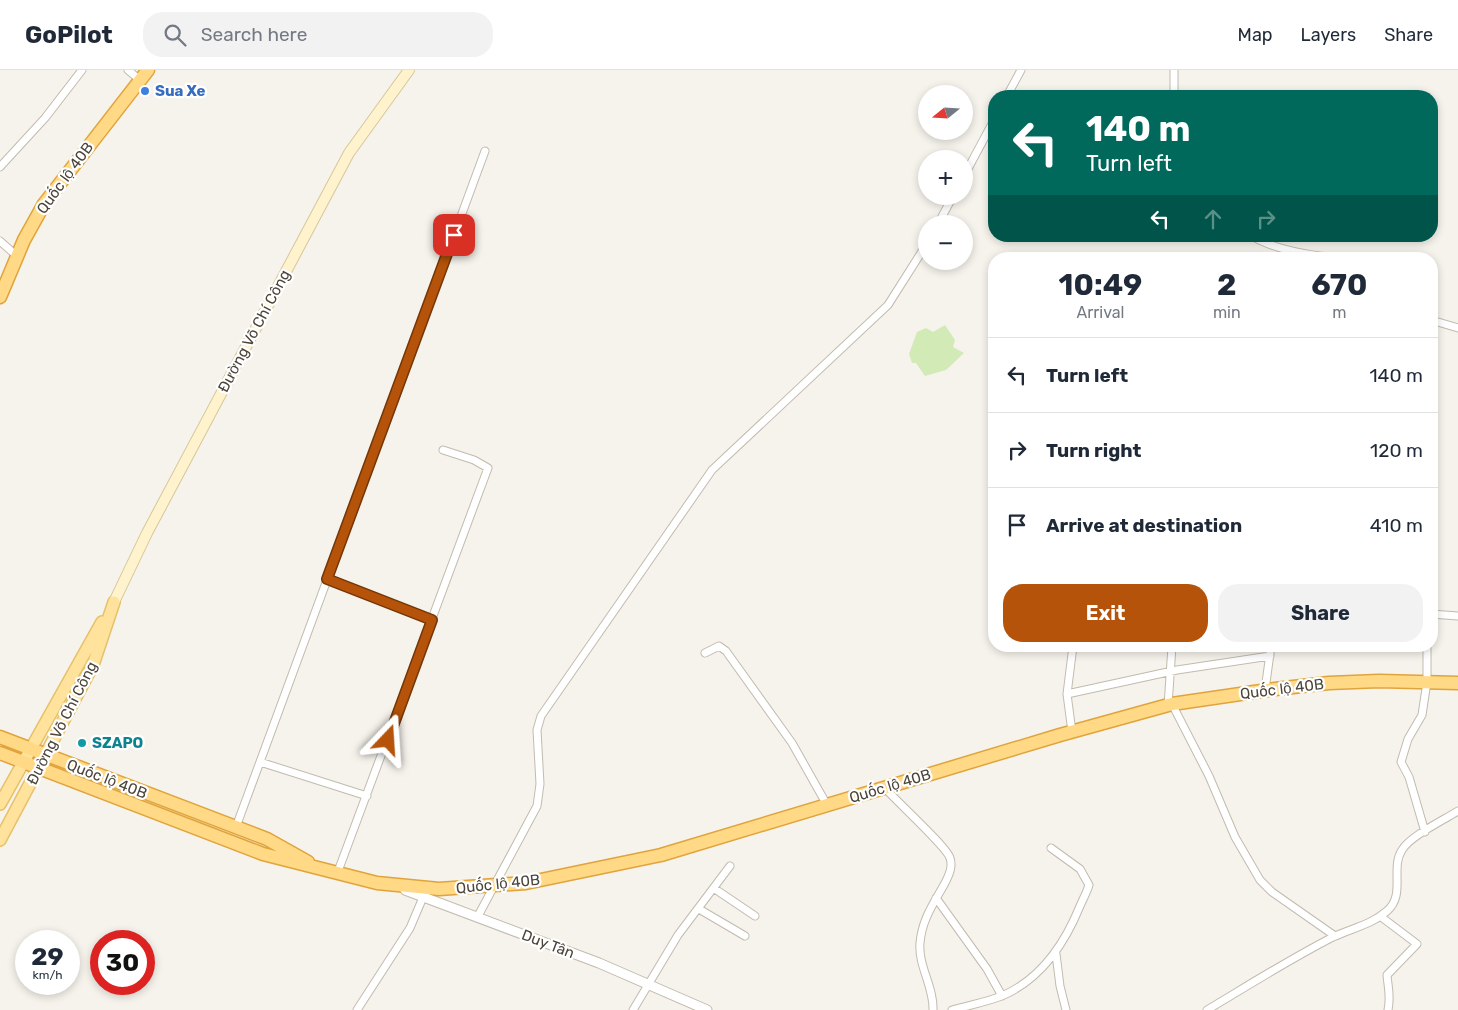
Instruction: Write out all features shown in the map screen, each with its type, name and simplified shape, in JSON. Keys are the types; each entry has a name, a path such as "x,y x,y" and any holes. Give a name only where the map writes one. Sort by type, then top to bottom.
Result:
{"highway":[{"name":"Quốc lộ 40B","path":"0,297 17,256 44,204 144,75"},
{"name":"Quốc lộ 40B","path":"0,753 263,854 323,871 427,890 526,883 661,855 1072,732 1170,705 1265,690 1329,683 1458,683"},
{"name":"Quốc lộ 40B","path":"0,737 267,839 323,871"}],"main road":[{"name":"Đường Võ Chí Công","path":"0,804 114,602 147,533 345,162 376,113 409,70"},
{"name":"Đường Võ Chí Công","path":"0,840 93,665 114,602"}],"street":[{"path":"0,167 45,118 82,70"},
{"path":"128,70 144,75"},
{"path":"1009,90 1021,70"},
{"path":"1174,70 1174,90"},
{"path":"973,159 988,131"},
{"path":"236,827 485,151"},
{"path":"0,241 17,256"},
{"path":"1266,242 1281,248 1303,252"},
{"path":"478,916 537,806 540,784 537,730 541,716 712,470 888,305 918,258"},
{"path":"1438,322 1458,328"},
{"path":"337,874 488,468 474,460 443,450"},
{"path":"327,579 432,620"},
{"path":"1438,615 1458,616"},
{"path":"705,653 719,646 735,662 792,742 827,805"},
{"path":"1072,652 1067,694 1072,732"},
{"path":"1171,652 1169,672 1170,705 1209,776 1235,837 1260,880 1272,892 1335,936"},
{"path":"1265,690 1270,652"},
{"path":"1425,832 1409,777 1401,762 1408,739 1422,715 1428,682 1427,652"},
{"path":"1067,694 1169,672 1270,656"},
{"path":"260,762 367,796"},
{"path":"885,788 949,854 951,869 925,919 920,949 932,995 933,1010"},
{"path":"1208,1010 1275,969 1335,936 1380,916 1390,909 1396,899 1400,852 1409,842 1458,811"},
{"path":"952,1010 1002,996 1029,978 1056,954 1065,940 1089,885 1080,869 1051,848"},
{"path":"633,1010 675,939 715,889 730,866"},
{"name":"Duy Tân","path":"386,884 424,895 478,916 649,984 707,1010"},
{"path":"715,889 755,916"},
{"path":"357,1010 410,928 424,895"},
{"path":"936,898 987,969 1002,996"},
{"path":"699,909 746,936"},
{"path":"1380,916 1416,944 1387,975 1391,990 1388,1010"},
{"path":"1056,954 1060,986 1066,1010"}],"green space":[{"path":"945,325 955,340 953,347 964,353 946,370 925,376 916,363 912,363 909,354 917,332 926,328 933,332"}],"place":[{"name":"Sua Xe","path":"145,91"},
{"name":"SZAPO","path":"82,743"}],"route":[{"path":"388,740 432,620 327,579 454,235"}]}
